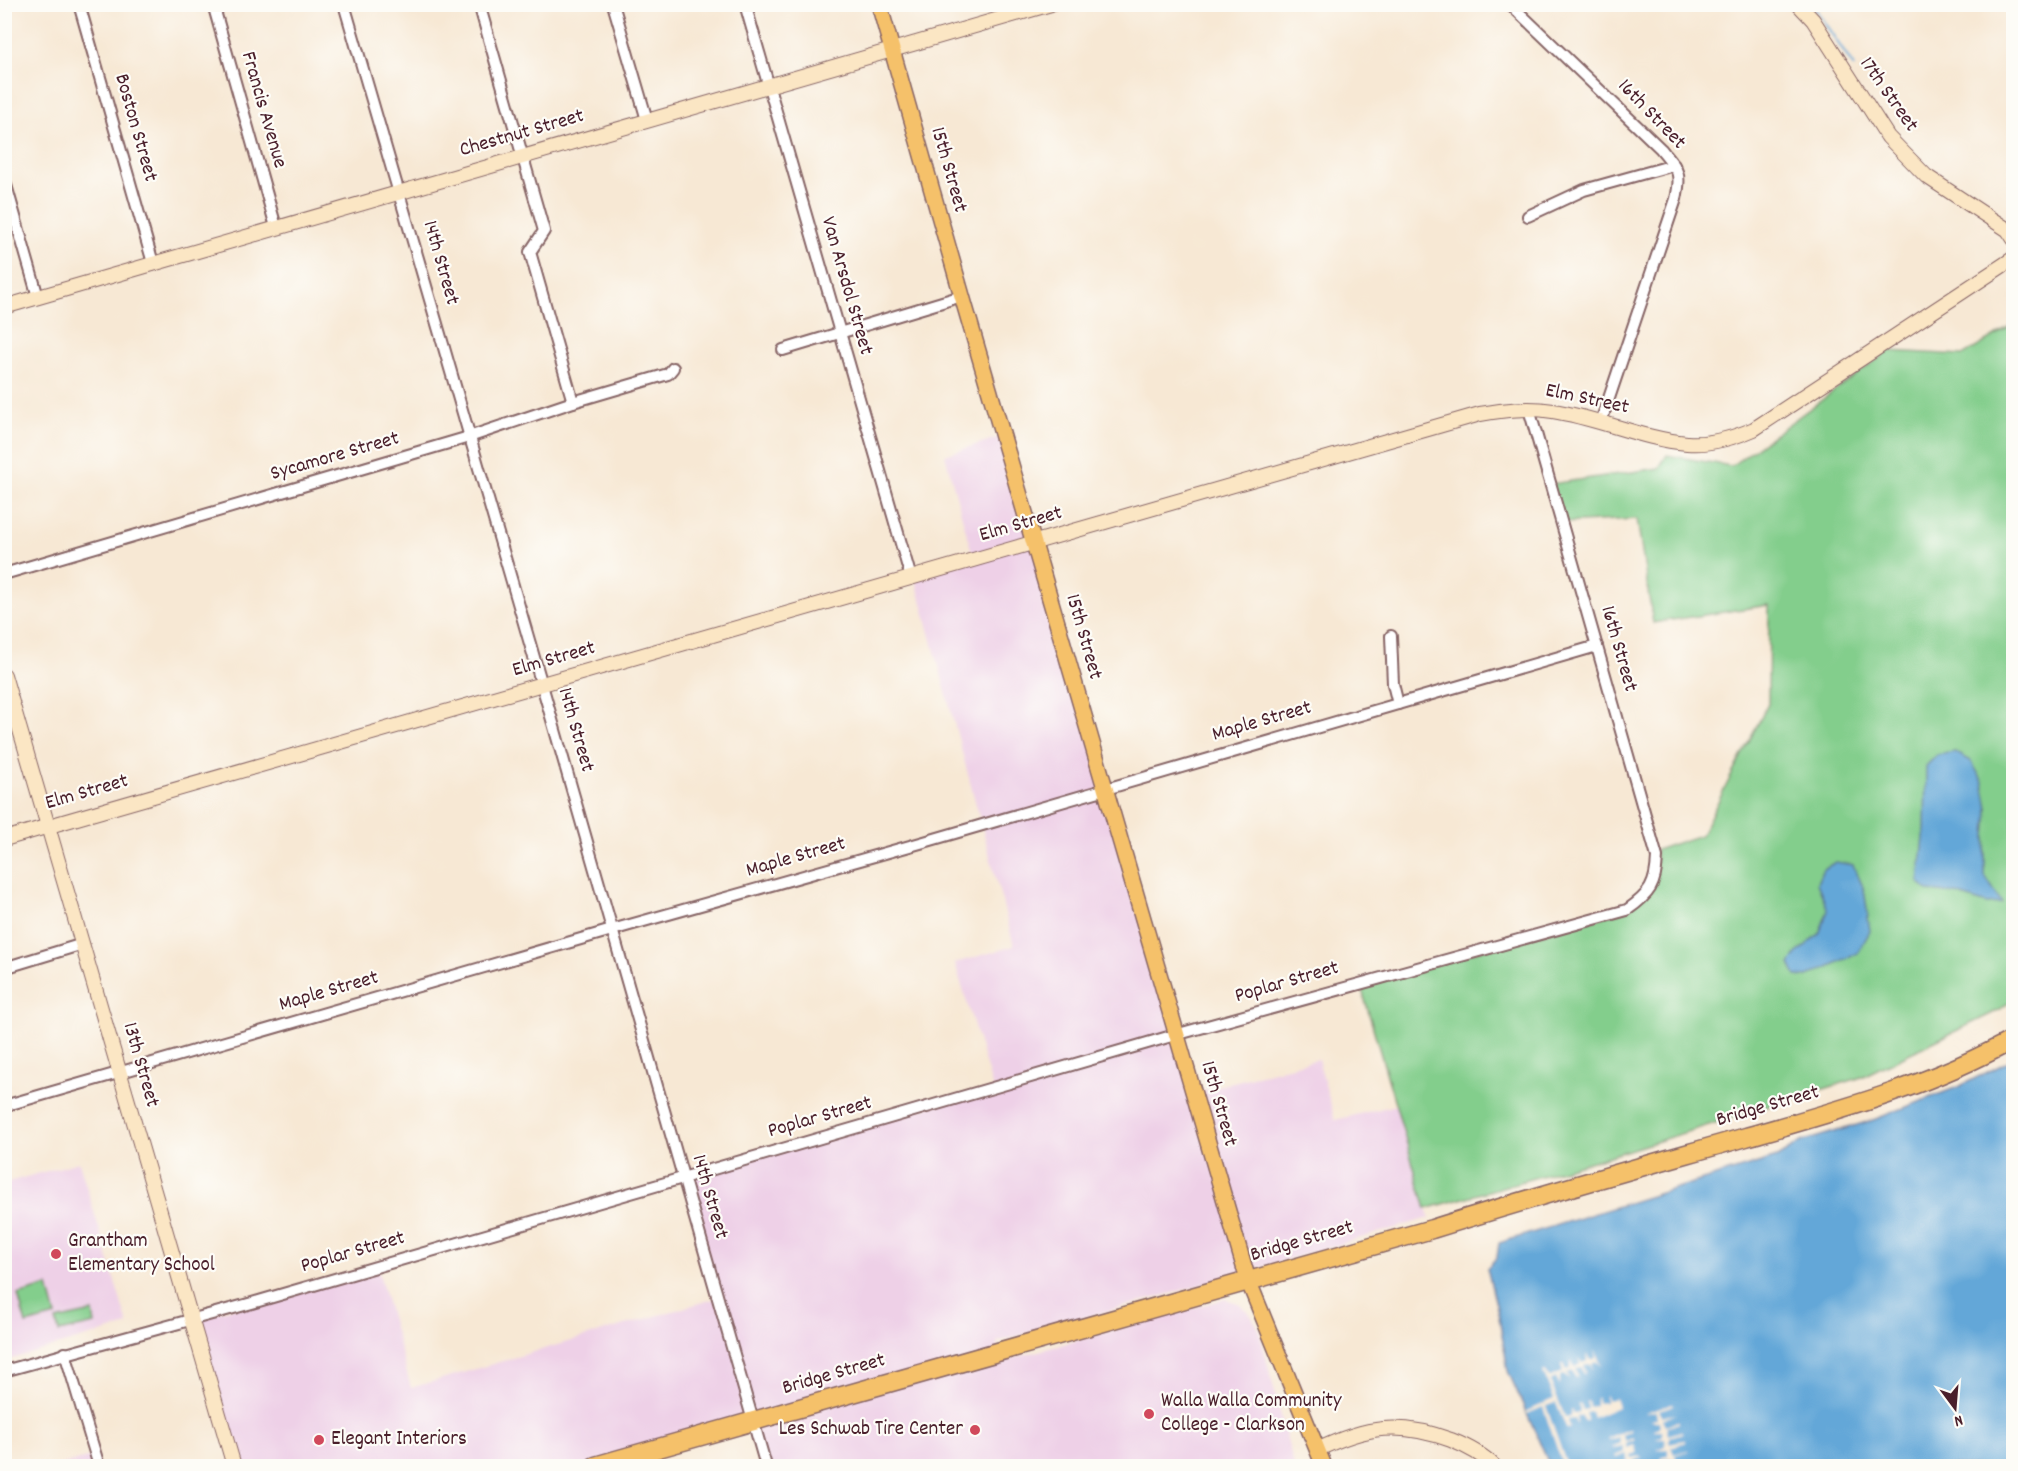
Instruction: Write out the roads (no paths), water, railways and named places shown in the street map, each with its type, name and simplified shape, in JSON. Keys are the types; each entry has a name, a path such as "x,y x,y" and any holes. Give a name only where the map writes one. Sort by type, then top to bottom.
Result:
{"highway":[{"name":"Bridge Street","path":"595,1467 1432,1229 1857,1104 1925,1081 1967,1063 2013,1039"}],"main road":[{"name":"15th Street","path":"879,4 1175,1035 1248,1280 1324,1467"},
{"name":"Chestnut Street","path":"4,307 1051,4"},
{"name":"17th Street","path":"1798,4 1813,20 1888,137 1926,176 2008,230 2013,239"},
{"name":"Elm Street","path":"4,839 1480,414 1509,409 1553,411 1689,444 1739,436 1755,429 2013,258"},
{"name":"13th Street","path":"4,675 234,1467"},
{"path":"1317,1450 1357,1434 1395,1427 1427,1431 1459,1443 1488,1460 1494,1467"}],"street":[{"name":"Boston Street","path":"79,4 153,263"},
{"name":"Francis Avenue","path":"213,4 276,227"},
{"name":"14th Street","path":"344,4 543,685 766,1467"},
{"path":"479,4 544,231 530,252 573,402"},
{"path":"613,4 647,120"},
{"name":"Van Arsdol Street","path":"745,4 911,578"},
{"name":"16th Street","path":"1509,4 1661,149 1674,165 1680,180 1676,199 1601,422"},
{"path":"1528,216 1584,190 1674,165"},
{"path":"4,178 38,297"},
{"path":"783,350 962,296"},
{"name":"Sycamore Street","path":"4,574 469,437 573,402 668,374 673,368"},
{"name":"16th Street","path":"1529,409 1657,857 1656,877 1643,898"},
{"path":"1390,636 1393,684 1398,704"},
{"name":"Maple Street","path":"4,1106 1597,646"},
{"name":"Poplar Street","path":"4,1371 192,1320 1175,1035 1628,910 1643,898"},
{"path":"4,968 83,944"},
{"path":"65,1353 99,1467"}],"water":[{"path":"1955,752 1971,761 1983,782 1988,808 1985,876 2002,903 1987,904 1956,894 1928,891 1919,882 1925,829 1926,766 1937,755"},
{"path":"1836,862 1853,865 1864,889 1870,931 1858,953 1807,977 1796,976 1790,964 1797,953 1819,934 1828,910 1817,883 1823,869"},
{"path":"2013,1059 2013,1466 1550,1466 1508,1371 1499,1317 1487,1268 1497,1257 1499,1243 1777,1157 1801,1142 1873,1120 1960,1086"}],"waterway":[{"path":"1812,4 1854,67"}],"place":[{"name":"Grantham Elementary School","path":"56,1254"},
{"name":"Walla Walla Community College - Clarkson","path":"1149,1414"},
{"name":"Les Schwab Tire Center","path":"975,1430"},
{"name":"Elegant Interiors","path":"319,1440"}]}
